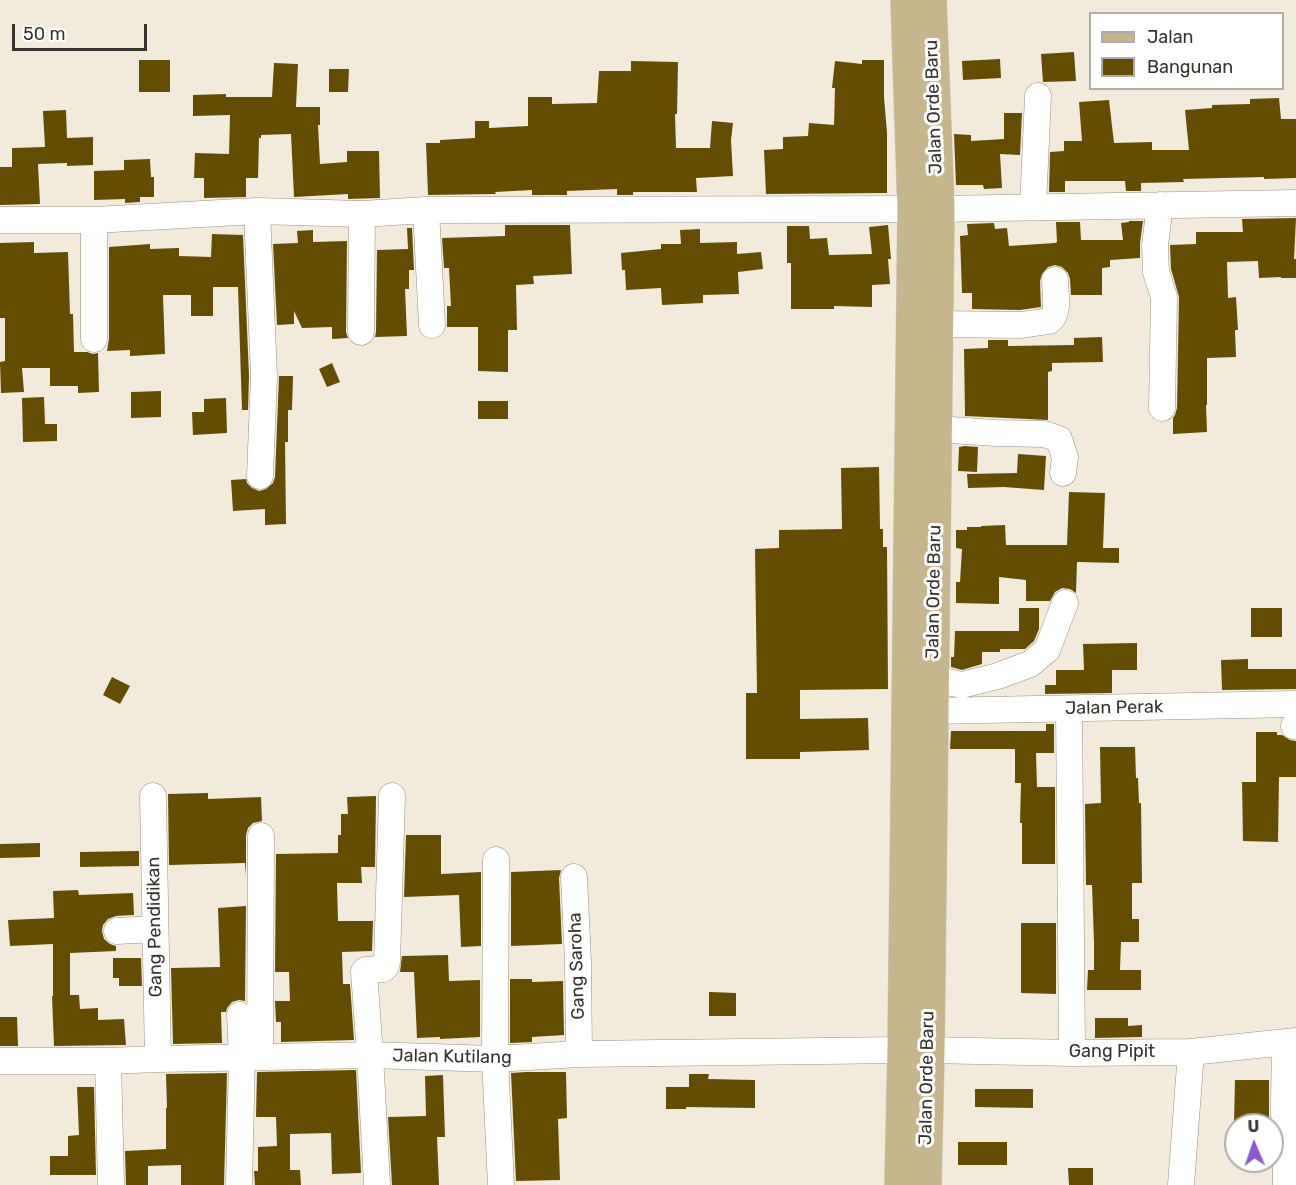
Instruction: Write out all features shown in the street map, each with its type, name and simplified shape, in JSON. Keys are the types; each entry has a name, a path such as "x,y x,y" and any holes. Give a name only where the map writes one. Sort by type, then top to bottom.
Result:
{"main road":[{"name":"Jalan Orde Baru","path":"901,1185 916,1050 932,711 933,679 923,483 936,429 937,324 907,0"},
{"name":"Jalan Orde Baru","path":"925,1185 916,1050 930,0"}],"street":[{"path":"1033,207 1038,96"},
{"path":"7,228 93,220 256,211 362,213 426,210 926,209 1296,203"},
{"path":"1160,205 1155,230 1155,245 1156,272 1164,297 1162,408"},
{"path":"426,210 432,325"},
{"path":"256,211 264,376 260,476"},
{"path":"361,332 362,213"},
{"path":"93,220 94,339"},
{"path":"937,324 1021,325 1052,320 1055,315 1055,280"},
{"path":"936,429 1044,434 1059,439 1065,457 1063,473"},
{"path":"933,679 962,685 998,676 1030,664 1047,650 1065,603"},
{"path":"1069,709 1072,1053"},
{"name":"Jalan Perak","path":"932,711 1069,709 1295,718"},
{"name":"Gang Pendidikan","path":"153,796 158,1059"},
{"path":"377,1185 364,972 383,969 387,962 392,796"},
{"path":"239,1185 251,1057 261,836"},
{"path":"496,860 495,1059 501,1185"},
{"name":"Gang Saroha","path":"574,877 579,1054"},
{"path":"117,931 155,929"},
{"path":"240,1015 251,1057"},
{"path":"1286,1185 1284,1107 1290,1042"},
{"name":"Gang Pipit","path":"916,1050 1072,1053 1191,1052 1290,1042"},
{"name":"Jalan Kutilang","path":"0,1061 108,1062 370,1055 495,1059 579,1054 916,1050"},
{"path":"1181,1185 1191,1052"},
{"path":"108,1062 111,1185"}],"building":[{"path":"1074,52 1076,81 1043,82 1041,54"},
{"path":"1000,59 1001,78 963,80 962,61"},
{"path":"139,60 170,60 170,92 139,92"},
{"path":"862,60 884,60 887,193 766,194 764,150 783,149 783,137 808,136 809,123 834,125 835,88 832,88 835,61 862,64"},
{"path":"631,61 678,62 676,148 710,148 712,121 733,123 731,140 733,176 696,178 697,192 633,192 633,195 617,195 617,189 567,191 567,195 532,195 532,190 495,192 496,194 428,195 426,143 475,138 475,121 489,121 489,128 528,126 528,97 552,97 552,104 597,103 599,71 631,71"},
{"path":"274,63 298,64 296,107 320,107 320,125 318,125 320,164 347,162 347,151 379,151 380,198 348,199 348,194 294,197 291,134 261,135 258,178 246,178 246,197 204,198 204,178 194,178 195,153 229,154 230,115 193,116 193,95 226,94 226,97 272,97"},
{"path":"329,69 349,69 348,92 329,92"},
{"path":"1279,98 1281,119 1296,119 1296,178 1183,179 1184,182 1141,183 1141,191 1126,191 1125,181 1065,181 1065,192 1049,192 1050,152 1064,151 1064,141 1082,141 1079,102 1109,100 1114,143 1152,142 1152,150 1189,150 1185,110 1212,108 1212,105 1250,104 1250,99"},
{"path":"66,110 67,138 93,137 93,165 38,164 40,204 0,205 0,167 12,167 12,148 45,147 43,111"},
{"path":"1004,113 1022,113 1020,155 1000,154 1002,188 984,189 983,185 956,185 954,134 971,135 971,141 1004,139"},
{"path":"150,159 151,177 154,177 154,197 140,197 140,202 125,203 125,199 94,200 94,171 124,170 124,160"},
{"path":"1296,218 1294,259 1296,259 1296,278 1259,278 1258,261 1227,262 1228,298 1236,297 1238,330 1235,330 1236,357 1207,358 1207,432 1173,434 1173,418 1177,408 1179,297 1171,269 1170,245 1196,244 1196,232 1243,232 1242,219"},
{"path":"1143,221 1140,258 1110,260 1110,267 1102,268 1102,295 1071,295 1068,273 1062,267 1055,265 1048,267 1042,274 1041,307 1020,310 972,309 972,293 962,293 960,236 968,235 967,224 994,223 995,229 1007,228 1009,246 1057,242 1056,222 1080,222 1081,240 1123,240 1121,223"},
{"path":"505,225 570,225 572,274 533,276 534,284 516,285 517,330 508,330 508,372 478,371 478,327 447,327 447,306 451,306 449,268 444,268 442,238 505,236"},
{"path":"888,225 891,259 888,259 890,284 872,285 872,307 834,306 834,309 791,309 791,263 787,263 787,226 809,226 810,239 827,238 829,255 872,254 869,227"},
{"path":"407,228 412,228 414,270 409,270 409,289 405,289 407,336 375,337 377,250 408,249"},
{"path":"700,229 700,243 737,242 737,254 761,252 763,269 738,272 739,294 703,295 703,303 662,305 661,288 626,290 621,253 661,249 661,244 681,244 680,230"},
{"path":"313,230 313,242 347,241 346,332 348,338 332,339 332,327 302,328 294,311 294,324 277,325 273,244 298,243 297,231"},
{"path":"212,234 243,235 249,376 248,410 242,410 238,287 213,287 213,316 191,316 191,295 163,295 165,354 130,356 130,350 107,351 109,247 150,244 150,249 179,248 179,256 211,257"},
{"path":"34,242 34,253 68,252 74,352 98,353 99,392 78,393 78,386 50,386 50,368 22,368 24,392 1,393 0,362 5,361 5,318 0,318 0,243"},
{"path":"1102,337 1103,362 1052,363 1052,371 1048,372 1048,420 965,416 964,349 988,348 988,340 1008,340 1008,346 1074,345 1074,338"},
{"path":"332,363 340,382 327,387 319,369"},
{"path":"279,376 293,376 292,410 288,410 288,442 285,442 286,524 265,525 265,509 233,511 231,480 246,479 252,488 259,491 273,483"},
{"path":"161,391 161,417 131,418 131,392"},
{"path":"44,397 45,424 57,424 57,441 23,442 22,398"},
{"path":"226,398 227,433 193,435 192,412 204,412 204,399"},
{"path":"478,401 508,401 508,419 478,419"},
{"path":"959,447 978,447 977,472 958,471"},
{"path":"1018,454 1046,456 1044,490 1004,487 968,488 967,474 1017,473"},
{"path":"879,467 880,529 883,529 883,547 887,547 888,689 800,690 800,719 868,718 869,750 800,752 800,759 746,759 746,693 757,693 755,549 779,548 779,530 842,529 841,468"},
{"path":"1069,492 1105,493 1103,548 1119,548 1119,563 1077,562 1076,593 1062,588 1055,592 1050,601 1026,601 1026,580 999,577 999,604 956,603 956,582 960,582 962,549 956,548 956,530 967,530 967,527 1005,525 1006,545 1067,545"},
{"path":"1019,608 1039,608 1039,629 1034,641 1025,649 982,652 982,664 962,670 951,667 951,657 954,657 955,631 1019,631"},
{"path":"1251,608 1282,608 1282,637 1251,637"},
{"path":"1137,643 1137,670 1112,670 1112,693 1045,694 1045,685 1056,685 1056,670 1084,670 1083,644"},
{"path":"1248,659 1248,669 1296,669 1296,689 1222,690 1221,660"},
{"path":"112,677 130,686 120,704 103,695"},
{"path":"1046,724 1054,724 1054,753 1036,753 1037,787 1055,787 1055,864 1022,864 1021,783 1015,783 1015,749 950,749 951,731 1046,731"},
{"path":"1256,732 1277,732 1277,735 1296,741 1296,777 1279,777 1278,842 1243,841 1242,782 1256,782"},
{"path":"1100,747 1135,747 1136,778 1138,778 1139,803 1141,803 1142,883 1132,883 1132,919 1139,919 1139,942 1121,942 1120,970 1141,970 1141,990 1087,990 1088,970 1094,970 1094,942 1092,885 1086,885 1085,804 1101,803"},
{"path":"208,793 208,799 261,797 262,821 253,823 246,835 246,875 245,863 169,865 168,794"},
{"path":"376,796 375,867 361,867 362,883 337,883 338,921 373,921 372,951 342,952 343,984 350,984 354,1040 281,1042 281,1022 276,1022 275,1001 290,1001 289,972 275,972 276,854 338,853 341,814 348,814 347,797"},
{"path":"406,835 441,835 441,874 481,872 481,946 461,947 459,895 404,897"},
{"path":"40,843 40,857 0,858 0,844"},
{"path":"139,851 139,866 80,867 80,852"},
{"path":"561,870 559,878 562,944 511,946 511,872"},
{"path":"78,890 79,895 133,893 134,915 116,916 108,919 103,925 104,939 116,946 116,951 70,953 70,995 79,995 80,1009 98,1008 98,1020 124,1019 126,1045 54,1046 53,944 10,946 8,920 54,918 53,891"},
{"path":"246,906 245,1001 232,1002 226,1012 221,1012 222,1043 173,1044 171,968 220,967 218,908"},
{"path":"1021,923 1056,923 1056,994 1021,993"},
{"path":"448,955 449,981 480,980 480,1037 417,1038 414,972 400,972 402,956"},
{"path":"113,958 141,958 142,986 119,986 119,978 113,978"},
{"path":"510,979 532,979 532,982 563,981 564,1035 532,1037 532,1042 510,1043"},
{"path":"709,992 736,993 736,1016 709,1016"},
{"path":"0,1017 17,1017 18,1046 0,1046"},
{"path":"1095,1018 1128,1018 1128,1026 1142,1025 1142,1037 1095,1038"},
{"path":"356,1070 361,1173 332,1174 331,1133 290,1134 290,1170 300,1170 301,1185 255,1185 254,1171 258,1171 258,1147 277,1146 276,1117 256,1117 257,1072"},
{"path":"566,1072 567,1118 558,1119 560,1180 516,1181 511,1073"},
{"path":"227,1073 224,1185 181,1185 181,1165 148,1166 148,1185 126,1185 125,1151 166,1149 166,1074"},
{"path":"689,1074 709,1074 708,1079 755,1080 755,1108 666,1109 666,1087 689,1087"},
{"path":"443,1075 445,1137 437,1137 439,1185 392,1185 388,1117 426,1116 425,1076"},
{"path":"1235,1080 1269,1080 1269,1113 1234,1113"},
{"path":"77,1087 94,1087 96,1175 50,1175 50,1156 68,1156 68,1136 79,1135"},
{"path":"975,1089 1033,1089 1033,1108 975,1107"},
{"path":"958,1142 1007,1142 1007,1165 958,1165"},
{"path":"1068,1168 1093,1168 1093,1185 1069,1185"}]}
